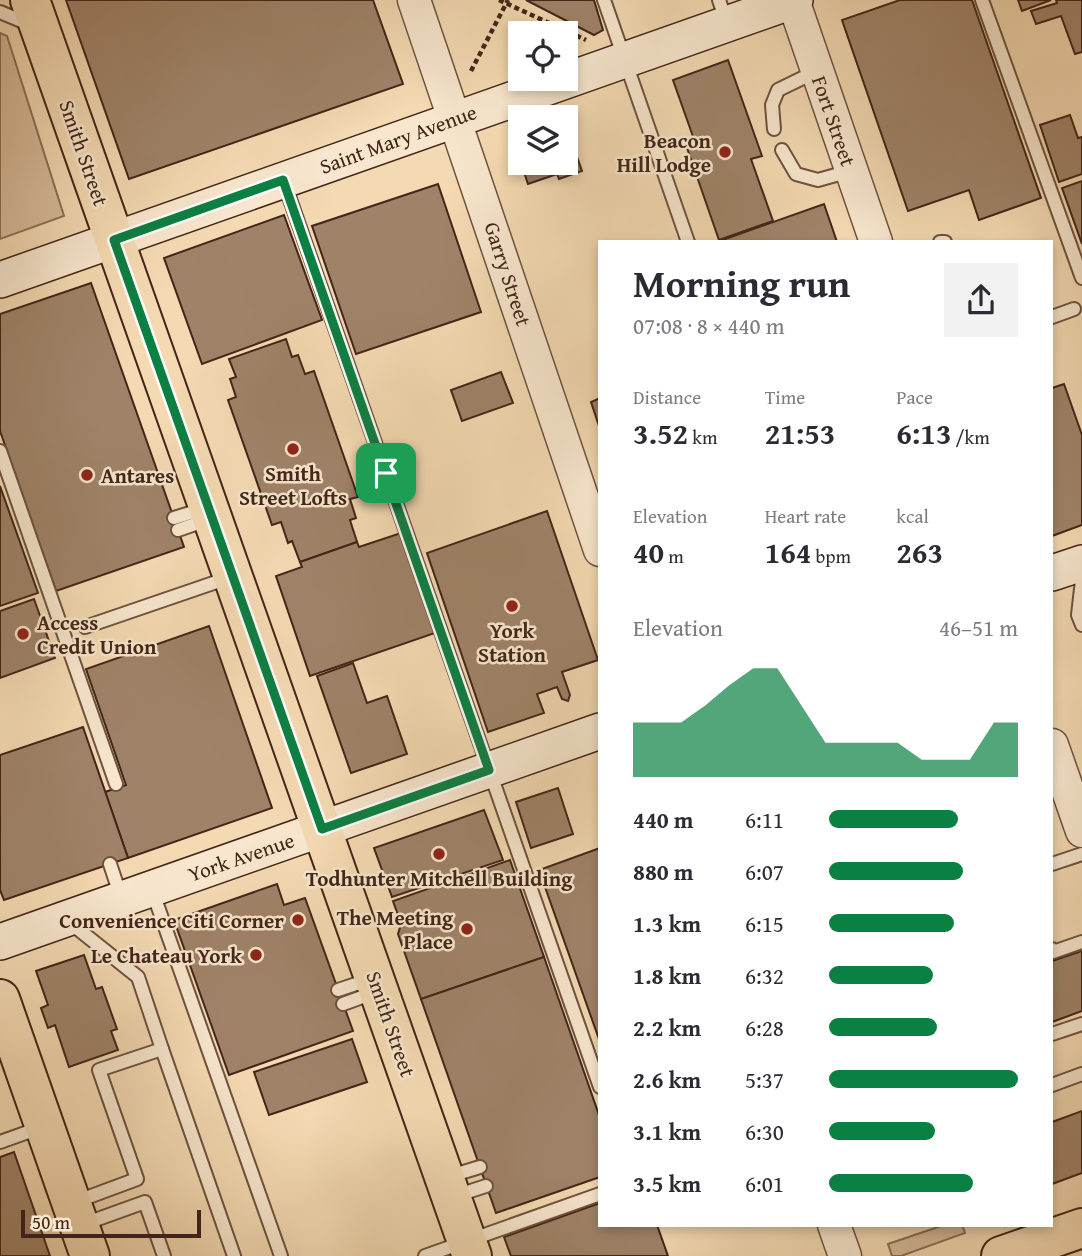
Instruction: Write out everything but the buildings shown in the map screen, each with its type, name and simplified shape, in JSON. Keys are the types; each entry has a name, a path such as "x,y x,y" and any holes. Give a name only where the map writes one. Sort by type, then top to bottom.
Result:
{"main road":[{"name":"Saint Mary Avenue","path":"0,280 624,59 723,11 794,0"},
{"name":"Smith Street","path":"35,15 114,240 192,519 231,577 377,984 466,1182 469,1249"},
{"path":"1053,573 1082,562"},
{"name":"York Avenue","path":"0,942 598,733"},
{"path":"0,999 80,1228"},
{"path":"1001,1256 1082,1228"}],"street":[{"name":"Garry Street","path":"414,0 598,544"},
{"name":"Fort Street","path":"794,0 875,240"},
{"path":"1053,748 1080,816"},
{"path":"835,1227 845,1256"}],"lane":[{"path":"604,0 687,240"},
{"path":"982,0 1082,278"},
{"path":"0,12 35,15"},
{"path":"774,129 772,106 778,90 817,71"},
{"path":"782,150 796,174 818,180 852,171"},
{"path":"283,180 598,1081"},
{"path":"1053,317 1074,310"},
{"path":"0,451 116,783"},
{"path":"85,627 231,577"},
{"path":"1082,580 1078,615 1082,625"},
{"path":"1053,864 1082,854"},
{"path":"110,864 136,894 281,1256"},
{"path":"65,919 138,978 234,1256"},
{"path":"1053,952 1082,942"},
{"path":"338,990 377,984"},
{"path":"343,1004 377,984"},
{"path":"1053,1034 1082,1024"},
{"path":"80,1228 137,1180 99,1070 162,1049"},
{"path":"1053,1085 1082,1074"},
{"path":"0,1142 43,1126"},
{"path":"425,1256 469,1249 598,1195"},
{"path":"80,1228 145,1202 164,1256"}],"path":[{"path":"499,0 586,40"},
{"path":"471,71 507,2"}],"shaded area":[{"path":"0,33 7,36 64,216 0,239"},
{"path":"938,1227 963,1227 965,1233 901,1256 892,1256 888,1244"}],"place":[{"name":"Beacon Hill Lodge","path":"725,152"},
{"name":"Smith Street Lofts","path":"293,449"},
{"name":"Antares","path":"87,475"},
{"name":"York Station","path":"512,606"},
{"name":"Access Credit Union","path":"23,634"},
{"name":"Todhunter Mitchell Building","path":"439,854"},
{"name":"Convenience Citi Corner","path":"298,920"},
{"name":"The Meeting Place","path":"467,929"},
{"name":"Le Chateau York","path":"256,955"}],"route":[{"path":"283,180 386,473 489,770 322,829 218,541 114,240 283,180"}]}
